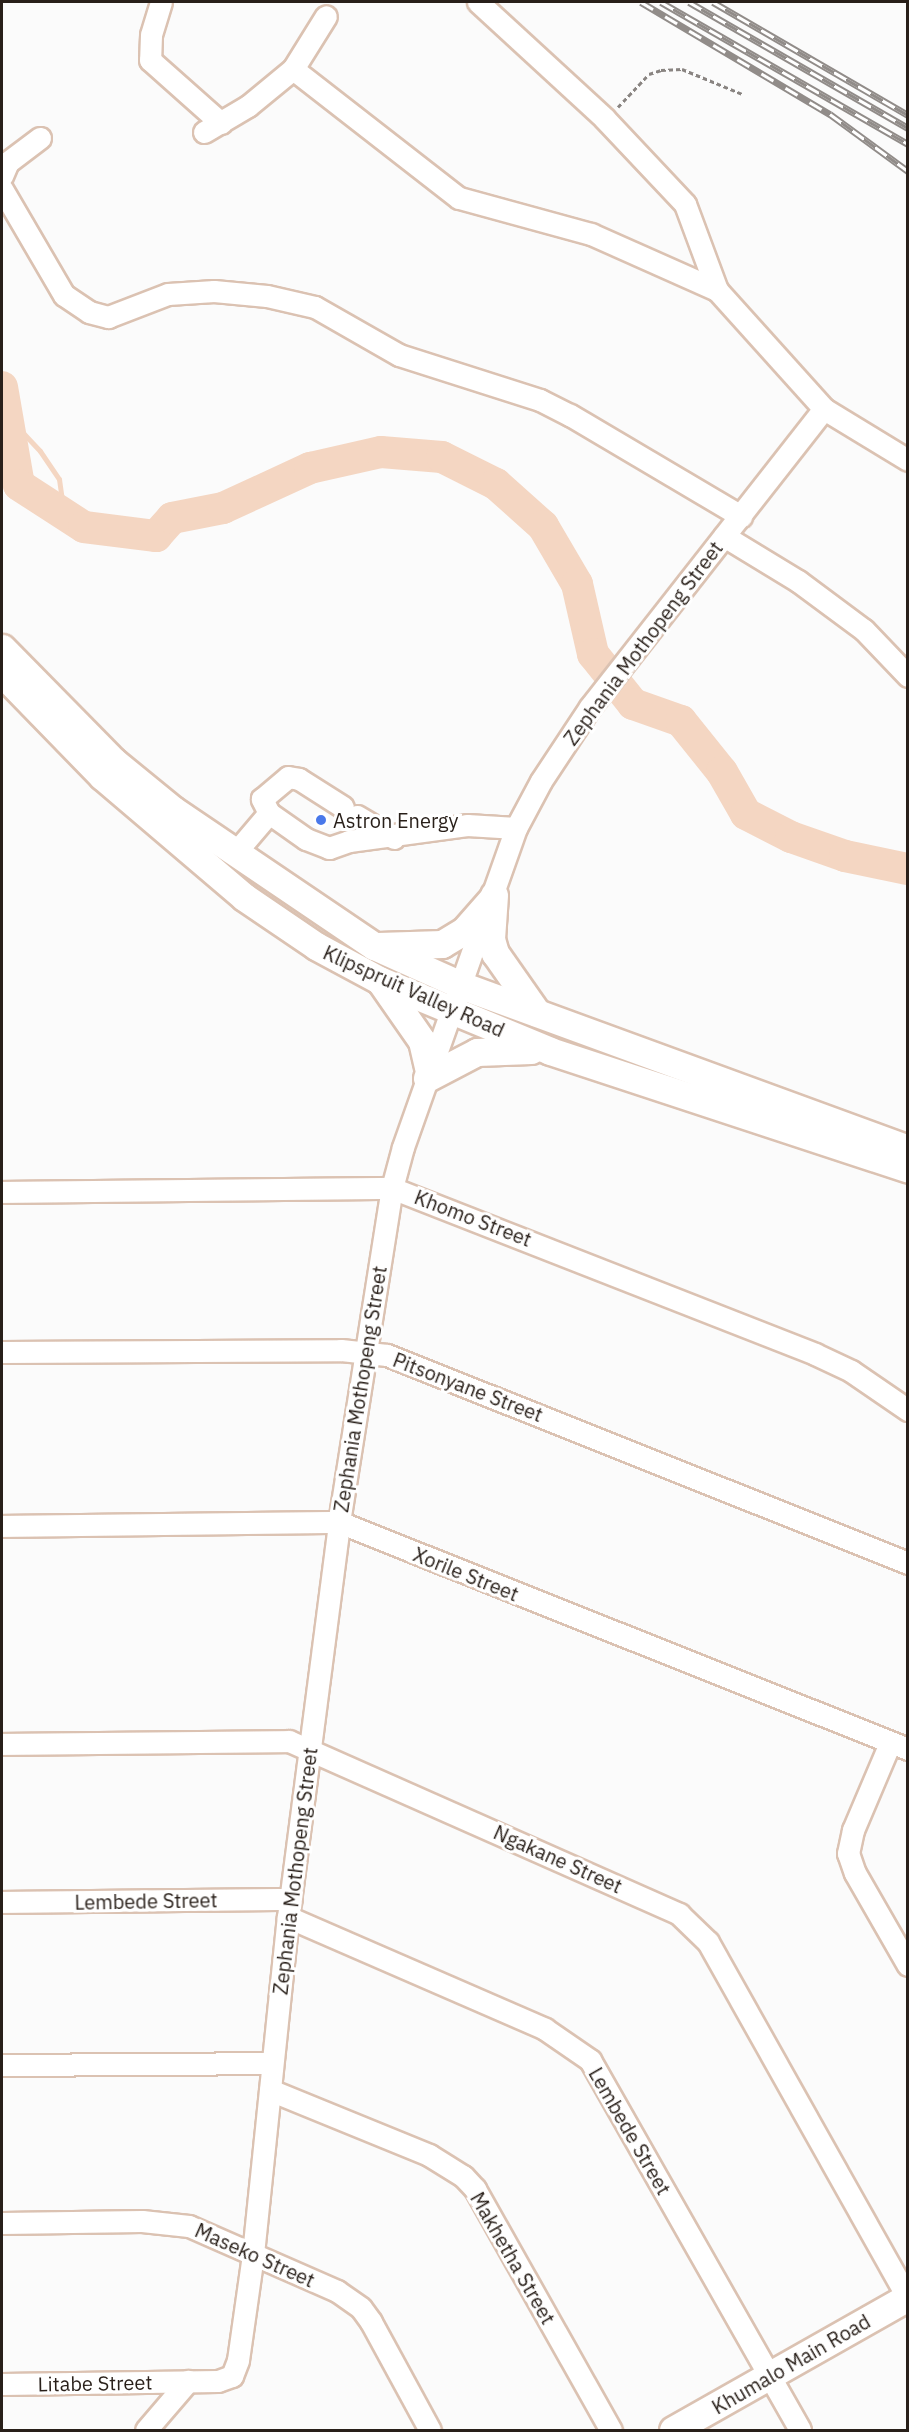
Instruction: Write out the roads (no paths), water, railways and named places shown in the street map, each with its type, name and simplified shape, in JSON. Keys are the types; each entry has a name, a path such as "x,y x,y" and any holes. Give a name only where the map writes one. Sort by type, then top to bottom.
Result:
{"main road":[{"name":"Klipspruit Valley Road","path":"2,648 113,761 173,810 374,946 463,986 908,1149"},
{"name":"Klipspruit Valley Road","path":"2,673 102,776 244,897 316,946 379,980 550,1051 908,1169"},
{"path":"374,946 442,944 464,931 493,897"},
{"path":"493,897 491,939 495,953 537,1012"},
{"path":"379,980 418,1034 428,1075 477,1052 550,1051"},
{"name":"Khumalo Main Road","path":"673,2430 907,2297"}],"street":[{"path":"161,2 151,35 150,60 212,128 293,69 326,15"},
{"path":"478,2 604,118 686,204 717,290 824,409 908,460"},
{"path":"293,69 459,198 591,234 717,290"},
{"path":"2,176 8,162 40,138"},
{"path":"2,189 64,295 89,312 108,317 168,294 214,291 267,296 315,307 399,355 540,400 570,415 741,516"},
{"name":"Zephania Mothopeng Street","path":"188,2381 218,2381 232,2376 238,2361 253,2254 272,2063 309,1747 339,1522 392,1188 428,1075 454,1013 516,828 590,706 824,409"},
{"path":"724,536 798,580 864,630 908,676"},
{"path":"394,838 299,779 288,777 262,799 269,813 306,839 329,848 349,841 394,838 466,825 516,828"},
{"path":"235,853 269,813"},
{"name":"Khomo Street","path":"2,1192 392,1188 815,1354 851,1371 908,1410"},
{"name":"Pitsonyane Street","path":"2,1352 366,1351 409,1361 908,1563"},
{"name":"Xorile Street","path":"2,1526 339,1522 899,1746"},
{"name":"Ngakane Street","path":"2,1744 289,1741 309,1747 679,1914 697,1928 907,2297"},
{"path":"899,1746 853,1830 848,1853 855,1873 908,1965"},
{"name":"Lembede Street","path":"2,1902 290,1908 544,2029 590,2060 800,2430"},
{"path":"2,2064 272,2063"},
{"name":"Makhetha Street","path":"270,2090 429,2156 463,2176 475,2189 611,2430"},
{"name":"Maseko Street","path":"2,2223 167,2222 189,2226 337,2291 361,2308 430,2430"},
{"path":"146,2430 188,2381"},
{"name":"Litabe Street","path":"2,2384 188,2381"}],"waterway":[{"path":"2,387 19,485 84,527 156,536 172,518 223,508 310,468 381,452 442,457 496,484 543,526 577,584 593,654 633,704 681,721 722,772 746,814 791,837 845,856 908,869"},
{"path":"9,418 40,451 59,479 64,514"}],"railway":[{"path":"641,2 830,114 908,171"},
{"path":"661,2 908,144"},
{"path":"689,2 908,128"},
{"path":"713,2 908,115"}],"place":[{"name":"Astron Energy","path":"321,820"}]}
